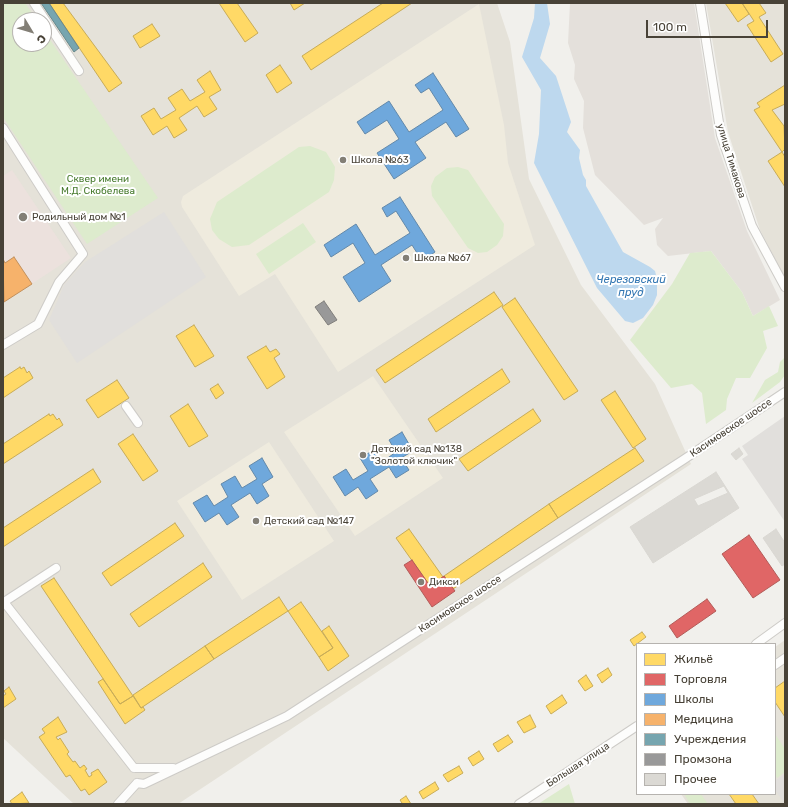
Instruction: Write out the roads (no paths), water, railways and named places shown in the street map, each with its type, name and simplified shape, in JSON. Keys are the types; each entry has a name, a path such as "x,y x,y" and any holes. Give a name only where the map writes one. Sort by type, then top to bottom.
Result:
{"street":[{"path":"34,3 79,71"},
{"name":"улица Тимакова","path":"700,3 721,134 752,226 785,287"},
{"path":"3,128 83,254 59,282 38,324 3,345"},
{"name":"Касимовское шоссе","path":"137,783 144,784 287,716 664,473 785,392"},
{"path":"126,406 138,423"},
{"path":"56,568 4,602 134,768 132,771 137,783 118,804"},
{"path":"757,643 785,624"},
{"path":"776,664 785,658"},
{"name":"Большая улица","path":"519,804 636,727"},
{"path":"134,768 176,768"}],"water":[{"name":"Черезовский пруд","path":"535,3 547,3 550,24 540,58 556,76 571,122 567,132 580,150 579,158 583,175 586,180 586,186 623,252 655,271 657,279 657,295 653,305 643,318 633,323 625,321 597,288 534,163 539,134 541,90 522,57 534,18"}],"place":[{"name":"Школа №63","path":"343,160"},
{"name":"Родильный дом №1","path":"23,217"},
{"name":"Школа №67","path":"406,258"},
{"name":"Детский сад №138 \"Золотой ключик\"","path":"363,455"},
{"name":"Детский сад №147","path":"256,521"},
{"name":"Дикси","path":"421,582"}],"park label":[{"name":"Сквер имени М.Д. Скобелева","path":"98,184"}]}
